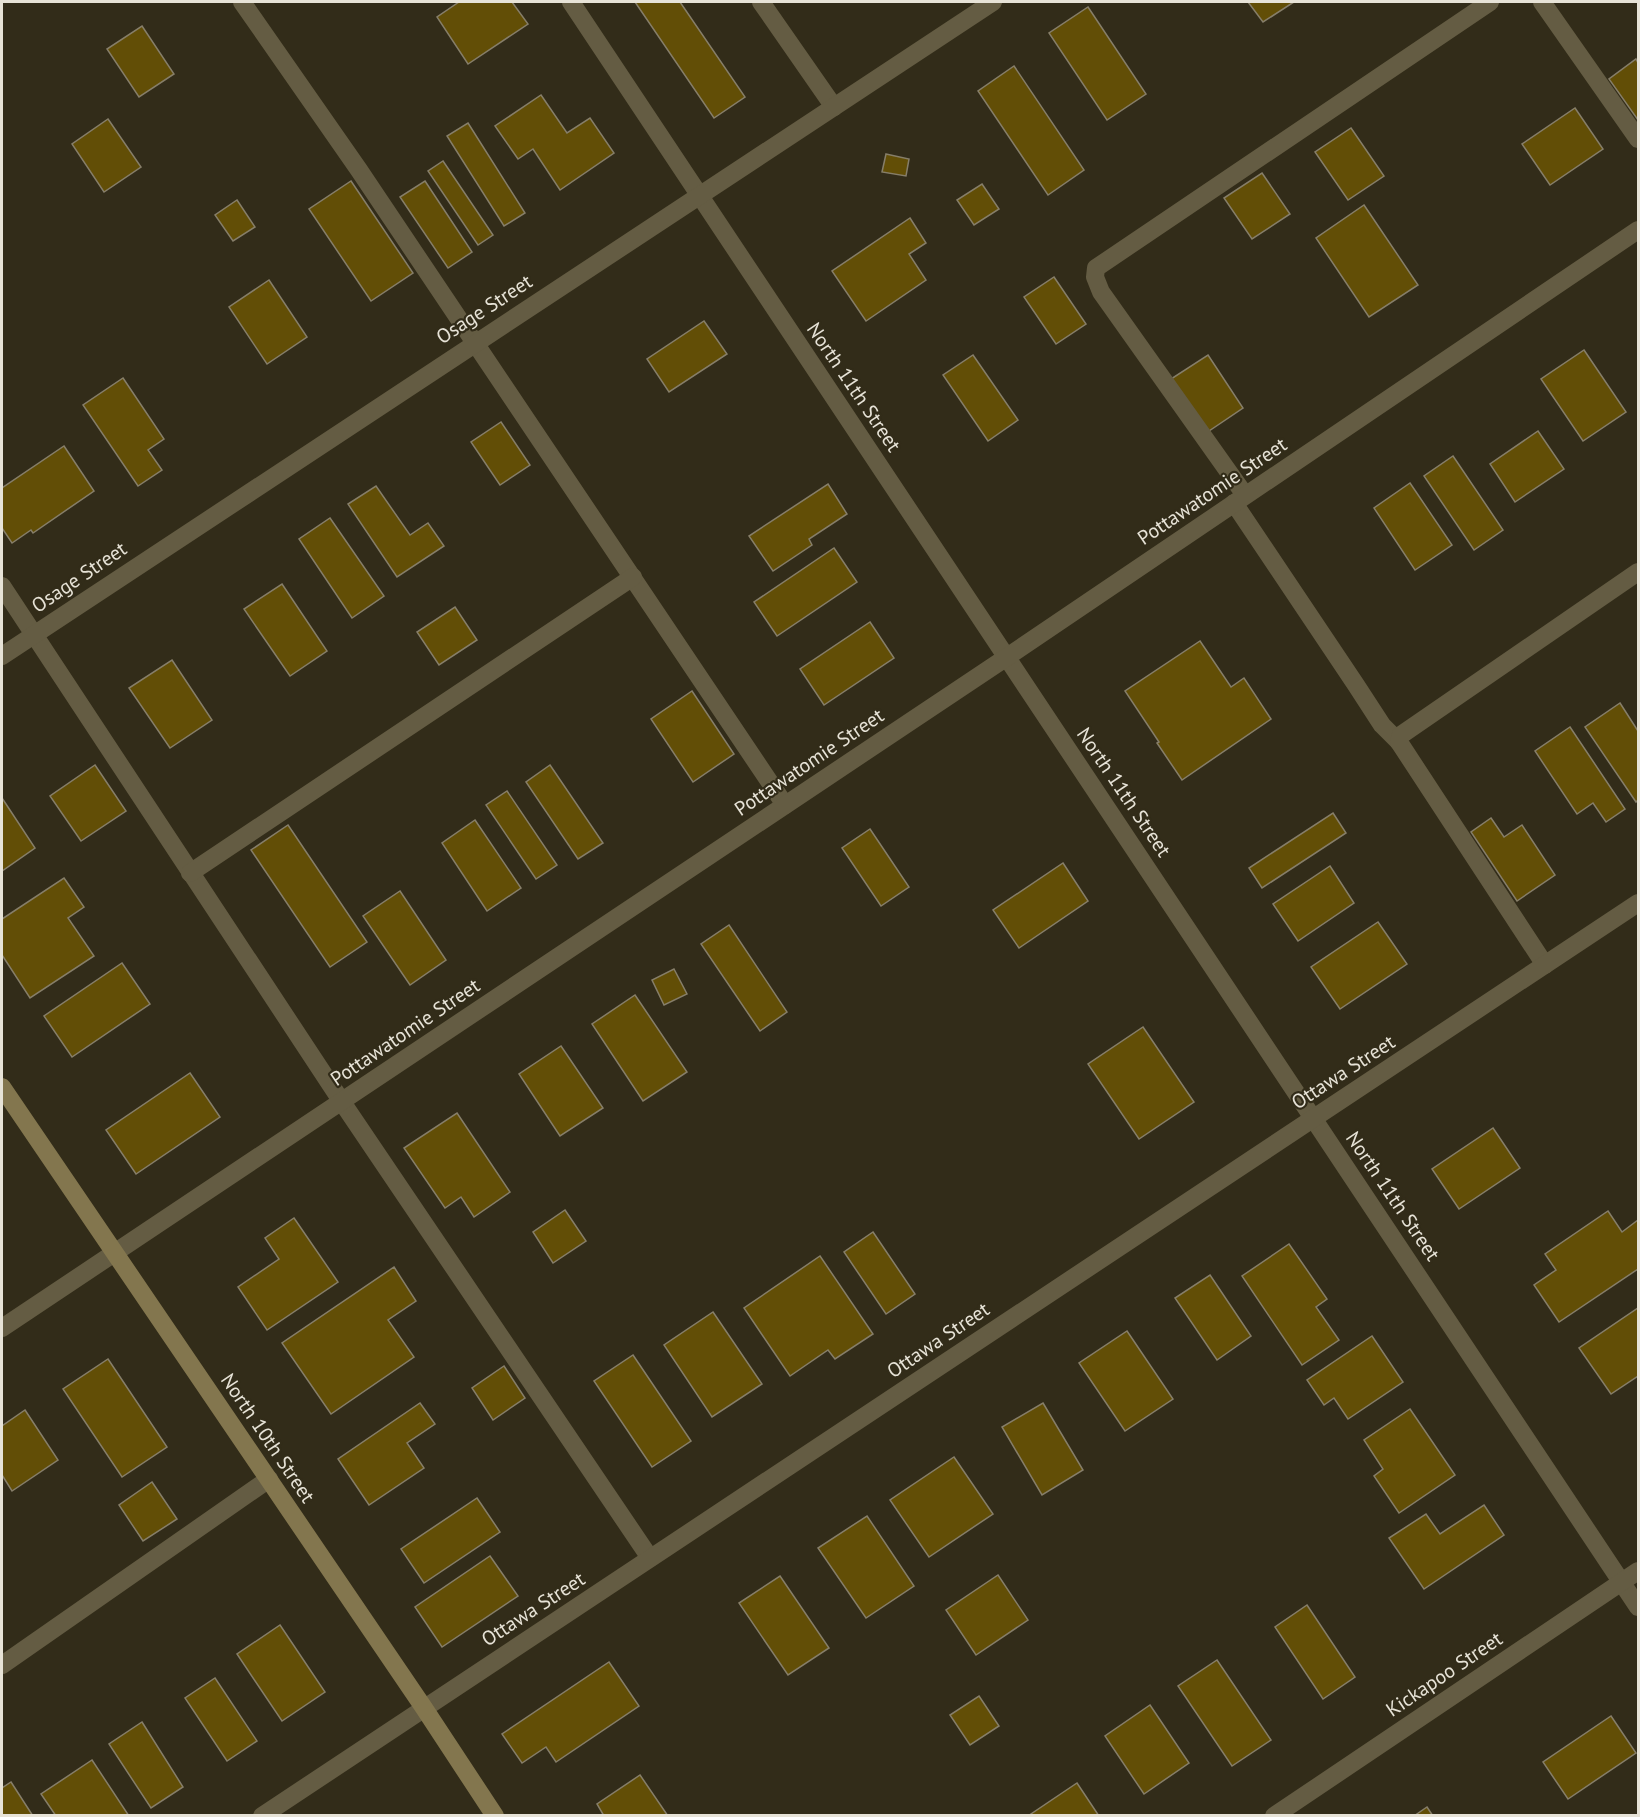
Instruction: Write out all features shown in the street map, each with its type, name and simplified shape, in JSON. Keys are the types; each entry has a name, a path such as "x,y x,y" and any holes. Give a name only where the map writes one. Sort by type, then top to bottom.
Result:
{"street":[{"path":"242,2 359,170 785,805"},
{"name":"North 11th Street","path":"571,2 1638,1607"},
{"path":"761,2 834,107"},
{"name":"Osage Street","path":"2,656 993,2"},
{"path":"1490,2 1096,268 1095,277 1101,292 1239,499 1382,726 1399,742 1545,965"},
{"path":"1542,2 1638,139"},
{"name":"Pottawatomie Street","path":"2,1328 1006,657 1638,230"},
{"path":"1399,742 1401,735 1638,572"},
{"path":"190,873 633,577"},
{"path":"2,586 342,1102 650,1558"},
{"name":"Ottawa Street","path":"262,1815 1638,903"},
{"name":"North 10th Street","path":"2,1087 495,1815"},
{"path":"2,1665 269,1479"},
{"name":"Kickapoo Street","path":"1274,1815 1638,1571"}],"building":[{"path":"459,2 512,2 528,24 468,64 437,17"},
{"path":"635,2 680,2 745,97 714,118"},
{"path":"1248,2 1294,2 1263,22"},
{"path":"1088,7 1146,94 1107,120 1049,33"},
{"path":"142,26 174,74 139,97 107,49"},
{"path":"1636,59 1638,63 1638,120 1609,79"},
{"path":"1014,66 1084,170 1048,195 978,91"},
{"path":"541,95 567,133 590,118 614,153 560,190 533,149 518,159 495,126"},
{"path":"1575,108 1603,149 1550,185 1522,144"},
{"path":"108,119 141,167 104,192 72,144"},
{"path":"468,123 525,213 504,226 447,136"},
{"path":"1351,128 1384,176 1348,200 1315,152"},
{"path":"886,154 909,159 906,176 882,172"},
{"path":"443,161 493,235 478,245 428,171"},
{"path":"1262,173 1290,214 1252,239 1224,198"},
{"path":"351,181 413,273 371,301 309,209"},
{"path":"425,181 472,252 448,268 400,197"},
{"path":"982,184 999,209 974,225 957,200"},
{"path":"237,200 255,227 233,241 215,215"},
{"path":"1364,205 1418,285 1369,317 1316,238"},
{"path":"910,218 926,243 909,254 926,280 866,321 832,271"},
{"path":"1054,277 1086,324 1056,344 1024,297"},
{"path":"269,280 307,337 267,364 229,307"},
{"path":"704,321 727,354 669,392 647,359"},
{"path":"1584,350 1626,412 1583,441 1541,379"},
{"path":"973,355 1018,420 988,441 943,375"},
{"path":"1208,355 1243,408 1206,433 1171,379"},
{"path":"123,378 164,439 148,450 162,470 138,486 83,405"},
{"path":"501,422 530,465 500,485 471,442"},
{"path":"1538,431 1564,469 1515,502 1490,464"},
{"path":"64,446 94,491 33,533 31,530 12,543 2,528 2,488"},
{"path":"1453,456 1503,530 1474,550 1424,476"},
{"path":"1410,483 1452,545 1415,570 1374,508"},
{"path":"828,484 847,514 809,539 812,545 773,571 749,536"},
{"path":"376,486 410,535 428,523 444,546 397,577 348,504"},
{"path":"330,518 384,596 352,618 299,539"},
{"path":"834,548 857,582 777,636 754,602"},
{"path":"282,584 327,651 290,676 244,609"},
{"path":"455,607 477,640 439,665 417,632"},
{"path":"870,622 894,658 824,705 800,669"},
{"path":"1200,641 1231,687 1244,678 1271,719 1182,780 1125,691"},
{"path":"172,660 212,720 170,748 129,688"},
{"path":"692,691 734,754 693,782 651,719"},
{"path":"1620,703 1638,731 1638,800 1636,802 1585,727"},
{"path":"1570,727 1625,809 1606,822 1593,803 1577,814 1535,751"},
{"path":"95,765 126,811 81,841 50,796"},
{"path":"550,765 603,843 578,859 526,782"},
{"path":"507,791 557,865 536,879 486,805"},
{"path":"2,798 35,848 2,871"},
{"path":"1333,813 1346,833 1262,888 1249,868"},
{"path":"1491,818 1504,837 1522,825 1555,875 1517,901 1471,832"},
{"path":"475,820 521,888 487,911 442,843"},
{"path":"288,825 367,942 330,967 251,850"},
{"path":"870,829 909,887 881,906 842,848"},
{"path":"1063,863 1088,901 1019,948 993,910"},
{"path":"1330,866 1354,903 1298,941 1273,904"},
{"path":"64,878 84,907 68,918 94,956 30,998 2,955 2,919"},
{"path":"400,891 446,960 410,985 363,916"},
{"path":"1378,922 1407,964 1340,1009 1311,967"},
{"path":"729,925 787,1012 760,1031 701,944"},
{"path":"122,963 150,1004 72,1057 44,1016"},
{"path":"674,969 687,994 664,1005 652,980"},
{"path":"635,995 687,1072 643,1101 592,1024"},
{"path":"1143,1027 1194,1102 1139,1139 1088,1064"},
{"path":"561,1046 603,1108 560,1136 519,1074"},
{"path":"190,1073 220,1117 136,1174 106,1130"},
{"path":"457,1113 510,1192 474,1217 461,1197 445,1208 404,1148"},
{"path":"1493,1128 1520,1168 1459,1209 1432,1169"},
{"path":"565,1210 586,1241 553,1263 533,1232"},
{"path":"1608,1211 1622,1232 1638,1220 1638,1269 1559,1322 1534,1285 1556,1270 1545,1254"},
{"path":"294,1218 338,1282 267,1330 238,1287 279,1259 265,1238"},
{"path":"873,1232 915,1294 886,1314 844,1252"},
{"path":"1289,1244 1327,1299 1316,1307 1339,1340 1302,1365 1242,1276"},
{"path":"820,1256 873,1334 835,1359 828,1350 790,1376 744,1308"},
{"path":"394,1267 416,1301 388,1320 414,1357 331,1414 282,1343"},
{"path":"1210,1275 1251,1336 1217,1360 1175,1298"},
{"path":"1638,1308 1638,1376 1611,1394 1579,1348"},
{"path":"713,1312 762,1384 712,1417 664,1345"},
{"path":"1127,1331 1173,1399 1125,1431 1079,1363"},
{"path":"1372,1336 1403,1382 1348,1419 1334,1398 1324,1405 1307,1380"},
{"path":"633,1355 691,1441 652,1467 594,1381"},
{"path":"108,1359 167,1447 122,1477 63,1389"},
{"path":"504,1366 525,1398 493,1420 472,1388"},
{"path":"420,1403 435,1424 407,1443 424,1468 369,1505 338,1459"},
{"path":"1043,1403 1083,1470 1042,1495 1002,1427"},
{"path":"1410,1409 1455,1475 1399,1513 1374,1476 1383,1469 1364,1440"},
{"path":"25,1410 58,1460 12,1491 2,1475 2,1426"},
{"path":"954,1457 993,1514 929,1557 890,1500"},
{"path":"152,1482 177,1519 143,1541 119,1505"},
{"path":"477,1498 500,1532 424,1583 401,1549"},
{"path":"1484,1505 1504,1535 1424,1589 1389,1538 1426,1514 1440,1534"},
{"path":"867,1516 914,1586 866,1618 818,1548"},
{"path":"490,1556 518,1596 442,1647 415,1607"},
{"path":"998,1575 1028,1620 976,1655 946,1610"},
{"path":"780,1576 829,1648 788,1675 739,1603"},
{"path":"1307,1605 1355,1677 1323,1699 1275,1627"},
{"path":"280,1625 325,1692 282,1721 237,1654"},
{"path":"1217,1660 1271,1740 1232,1766 1178,1686"},
{"path":"609,1662 639,1706 556,1762 546,1747 522,1763 502,1734"},
{"path":"215,1678 257,1741 227,1761 185,1698"},
{"path":"979,1696 999,1726 970,1745 950,1715"},
{"path":"1150,1705 1189,1763 1144,1794 1105,1736"},
{"path":"1611,1716 1636,1753 1568,1799 1543,1762"},
{"path":"142,1722 183,1787 151,1808 109,1744"},
{"path":"92,1760 129,1816 56,1816 41,1794"},
{"path":"640,1775 668,1816 604,1816 597,1804"},
{"path":"11,1782 33,1816 2,1816 2,1788"},
{"path":"1077,1783 1099,1816 1028,1816"},
{"path":"1427,1807 1433,1816 1414,1816"}]}
